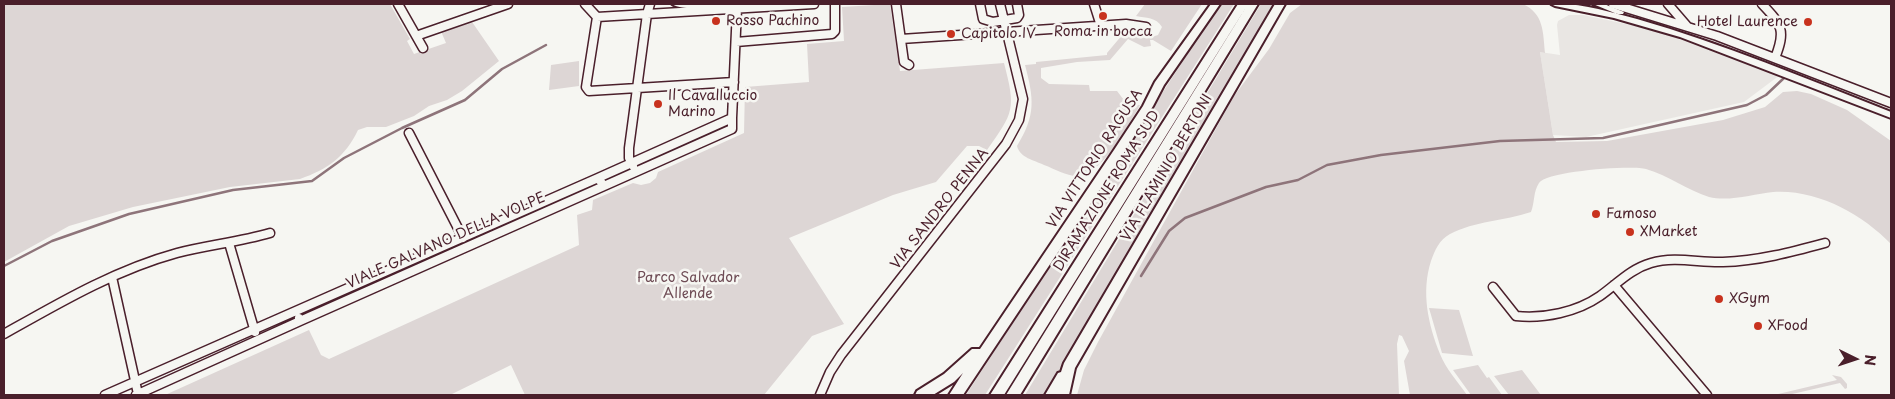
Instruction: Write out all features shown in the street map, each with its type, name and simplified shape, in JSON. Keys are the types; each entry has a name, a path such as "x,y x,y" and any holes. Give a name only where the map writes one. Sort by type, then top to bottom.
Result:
{"highway":[{"path":"1204,21 1209,4"},
{"name":"VIA VITTORIO RAGUSA","path":"998,329 1118,153 1148,106 1159,84 1216,4"},
{"name":"DIRAMAZIONE ROMA SUD","path":"997,395 1243,4"},
{"name":"DIRAMAZIONE ROMA SUD","path":"1013,395 1254,4"},
{"name":"VIA FLAMINIO BERTONI","path":"1080,347 1280,4"},
{"path":"1268,24 1290,4"},
{"path":"922,395 960,369 998,329"},
{"path":"956,395 998,329"},
{"path":"1052,395 1080,347"},
{"path":"1062,395 1069,367 1080,347"}],"main road":[{"path":"676,4 741,6"},
{"path":"1556,4 1624,19 1689,37 1889,114"},
{"path":"1597,4 1717,42 1889,114"}],"street":[{"path":"401,4 423,48"},
{"path":"416,36 508,4"},
{"path":"586,4 597,17"},
{"path":"637,171 631,163 629,148 647,14 650,4"},
{"path":"597,17 741,6 814,4"},
{"path":"896,4 904,62 908,65"},
{"path":"980,4 982,17 985,20 1004,21 1018,17 1017,4"},
{"name":"VIA SANDRO PENNA","path":"820,395 830,372 842,355 1012,135 1020,114 1022,96 1000,4"},
{"path":"1094,4 1101,26"},
{"path":"1613,4 1687,26 1891,103"},
{"path":"1620,4 1629,8"},
{"path":"1668,4 1687,26"},
{"path":"1763,4 1778,22 1784,36 1775,58"},
{"path":"736,42 829,35 835,30 833,5"},
{"path":"733,118 736,42 741,6"},
{"path":"597,17 587,70 587,89 594,92 734,82"},
{"path":"901,40 1132,24 1146,27"},
{"name":"VIALE GALVANO DELLA VOLPE","path":"105,395 733,118 732,129 137,395"},
{"path":"409,133 462,238"},
{"path":"598,178 604,186"},
{"path":"4,334 112,277 177,253 270,233"},
{"path":"229,243 258,340"},
{"path":"1493,287 1516,316 1525,318 1539,317 1577,308 1598,297 1636,269 1654,262 1677,260 1714,262 1750,260 1785,254 1825,243"},
{"path":"112,277 136,382 137,395"},
{"path":"1614,285 1707,395"},
{"path":"296,311 300,321"}],"shaded area":[{"path":"1569,15 1583,15 1669,33 1780,75 1744,102 1586,137 1553,135 1540,52 1560,55 1557,25 1558,21"}],"green space":[{"path":"4,4 390,4 410,39 407,41 414,54 446,43 440,29 470,19 499,61 462,91 447,100 429,106 414,116 386,127 367,127 358,130 347,148 335,161 310,175 300,179 230,187 133,207 69,226 4,262"},
{"name":"Parco Salvador Allende","path":"890,4 900,71 1004,63 1010,91 1010,110 1003,127 987,150 979,146 967,146 936,182 893,195 789,238 844,324 812,336 764,395 525,395 511,365 450,395 165,395 309,330 321,355 329,359 579,245 577,215 592,210 593,200 633,183 641,185 650,183 656,178 658,172 744,133 745,87 809,82 807,44 844,41 842,7"},
{"path":"1145,4 1202,4 1171,51 1153,40 1150,40 1151,46 1144,47 1128,39 1110,60 1077,62 1041,68 1041,78 1049,84 1089,85 1090,91 1117,91 1127,104 1140,105 1114,148 1096,168 1086,174 1077,176 1065,174 1024,156 1017,146 1028,125 1032,107 1025,65 1036,64 1036,62 1107,55 1128,28 1131,32 1141,37 1158,35 1162,27 1157,21 1136,16"},
{"path":"1220,4 1234,4 985,395 966,395"},
{"path":"1261,4 1275,4 1046,395 1025,395"},
{"path":"1302,4 1523,4 1530,8 1539,18 1543,31 1545,53 1540,52 1553,135 1556,142 1607,141 1723,120 1765,107 1783,92 1797,91 1811,94 1847,110 1891,141 1891,244 1867,223 1853,214 1822,199 1806,195 1790,192 1773,192 1725,199 1701,194 1646,169 1624,168 1572,172 1545,179 1539,183 1531,212 1460,230 1446,236 1436,249 1431,261 1426,284 1429,320 1443,360 1467,395 1410,395 1404,361 1409,351 1402,336 1399,335 1397,344 1399,395 1077,395 1084,370 1098,342 1234,96 1269,49 1290,13"},
{"path":"579,61 579,86 549,90 551,65"},
{"path":"1429,308 1459,310 1473,356 1442,353"},
{"path":"1478,365 1502,395 1471,395 1453,370"},
{"path":"1522,370 1541,395 1509,395 1494,376"},
{"path":"1832,375 1841,377 1847,384 1847,388 1845,389 1840,383 1788,395 1774,395 1837,380"}],"waterway":[{"path":"4,266 52,241 129,214 233,190 312,181 344,158 402,128 465,100 502,69 546,45"},
{"path":"1141,276 1169,231 1185,218 1266,187 1298,180 1327,165 1381,155 1500,141 1603,138 1747,105 1766,95 1784,78"}],"place":[{"name":"Roma in bocca","path":"1103,16"},
{"name":"Rosso Pachino","path":"716,21"},
{"name":"Hotel Laurence","path":"1808,22"},
{"name":"Capitolo IV","path":"951,34"},
{"name":"Il Cavalluccio Marino","path":"658,104"},
{"name":"Famoso","path":"1596,214"},
{"name":"XMarket","path":"1630,232"},
{"name":"XGym","path":"1719,299"},
{"name":"XFood","path":"1758,326"}]}
